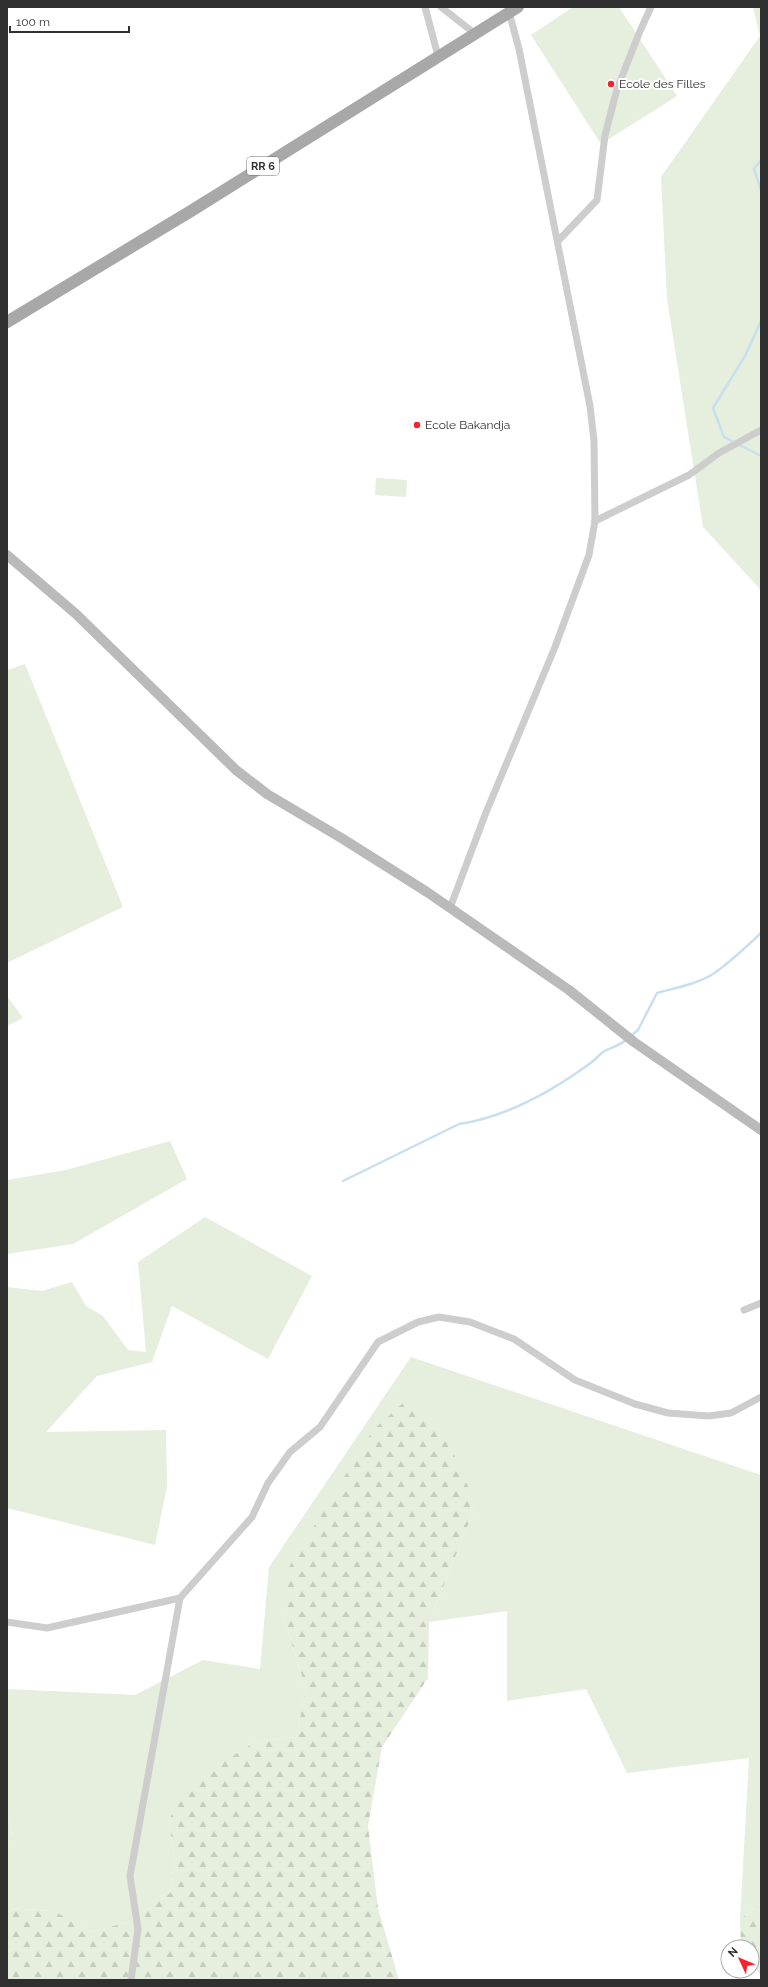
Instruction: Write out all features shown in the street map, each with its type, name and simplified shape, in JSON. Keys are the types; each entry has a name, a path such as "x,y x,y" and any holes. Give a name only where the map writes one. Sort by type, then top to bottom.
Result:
{"main road":[{"name":"RR 6","path":"7,322 191,211 513,10"},
{"path":"7,555 76,614 236,770 267,794 343,839 450,908 569,990 622,1034 761,1130"}],"street":[{"path":"425,7 438,56"},
{"path":"440,7 474,33"},
{"path":"558,241 597,200 605,135 617,89 651,7"},
{"path":"450,908 485,815 576,595 589,555 595,521 594,441 590,406 519,49 513,10"},
{"path":"595,521 689,475 719,453 761,430"},
{"path":"744,1310 761,1303"},
{"path":"131,1980 138,1929 130,1876 180,1598 252,1517 273,1476 290,1452 320,1427 378,1342 418,1322 439,1317 470,1322 514,1339 575,1380 635,1404 668,1413 709,1416 731,1413 761,1397"},
{"path":"7,1622 47,1628 180,1598"}],"green space":[{"path":"573,7 619,7 677,96 601,144 531,35"},
{"path":"753,7 761,7 761,595 759,588 703,527 667,299 661,177 760,36"},
{"path":"376,478 407,480 406,497 375,495"},
{"path":"25,664 123,907 7,963 7,670"},
{"path":"7,996 23,1018 7,1026"},
{"path":"170,1141 187,1179 73,1244 7,1254 7,1180 66,1170"},
{"path":"205,1217 312,1276 268,1359 172,1306 152,1362 97,1376 46,1432 166,1430 167,1487 155,1545 7,1508 7,1287 42,1291 72,1282 86,1306 103,1316 128,1350 146,1352 138,1262"},
{"path":"411,1357 761,1475 761,1902 740,1920 749,1758 627,1773 586,1689 507,1701 507,1611 429,1622 476,1505 282,1612 306,1689 296,1737 255,1742 169,1820 175,1864 170,1893 134,1920 92,1932 54,1911 7,1908 7,1844 13,1835 10,1821 7,1819 7,1689 135,1695 203,1660 260,1669 269,1567"},
{"path":"403,1403 445,1434 476,1505 429,1622 428,1678 382,1747 368,1826 378,1908 399,1980 7,1980 7,1908 54,1911 92,1932 134,1920 170,1893 175,1864 169,1820 176,1806 220,1764 255,1742 296,1737 306,1689 282,1612 286,1572 373,1430"},
{"path":"7,1819 10,1821 13,1836 7,1844"},
{"path":"761,1902 761,1976 760,1939 741,1939 740,1920"}],"waterway":[{"path":"761,160 754,169 761,190"},
{"path":"761,321 745,356 713,408 724,437 761,456"},
{"path":"631,1036 638,1030 657,993 693,983 713,974 761,933"},
{"path":"343,1181 459,1124 494,1115 529,1101 562,1083 592,1062 603,1052 627,1039"}],"place":[{"name":"Ecole des Filles","path":"611,84"},
{"name":"Ecole Bakandja","path":"417,425"}]}
